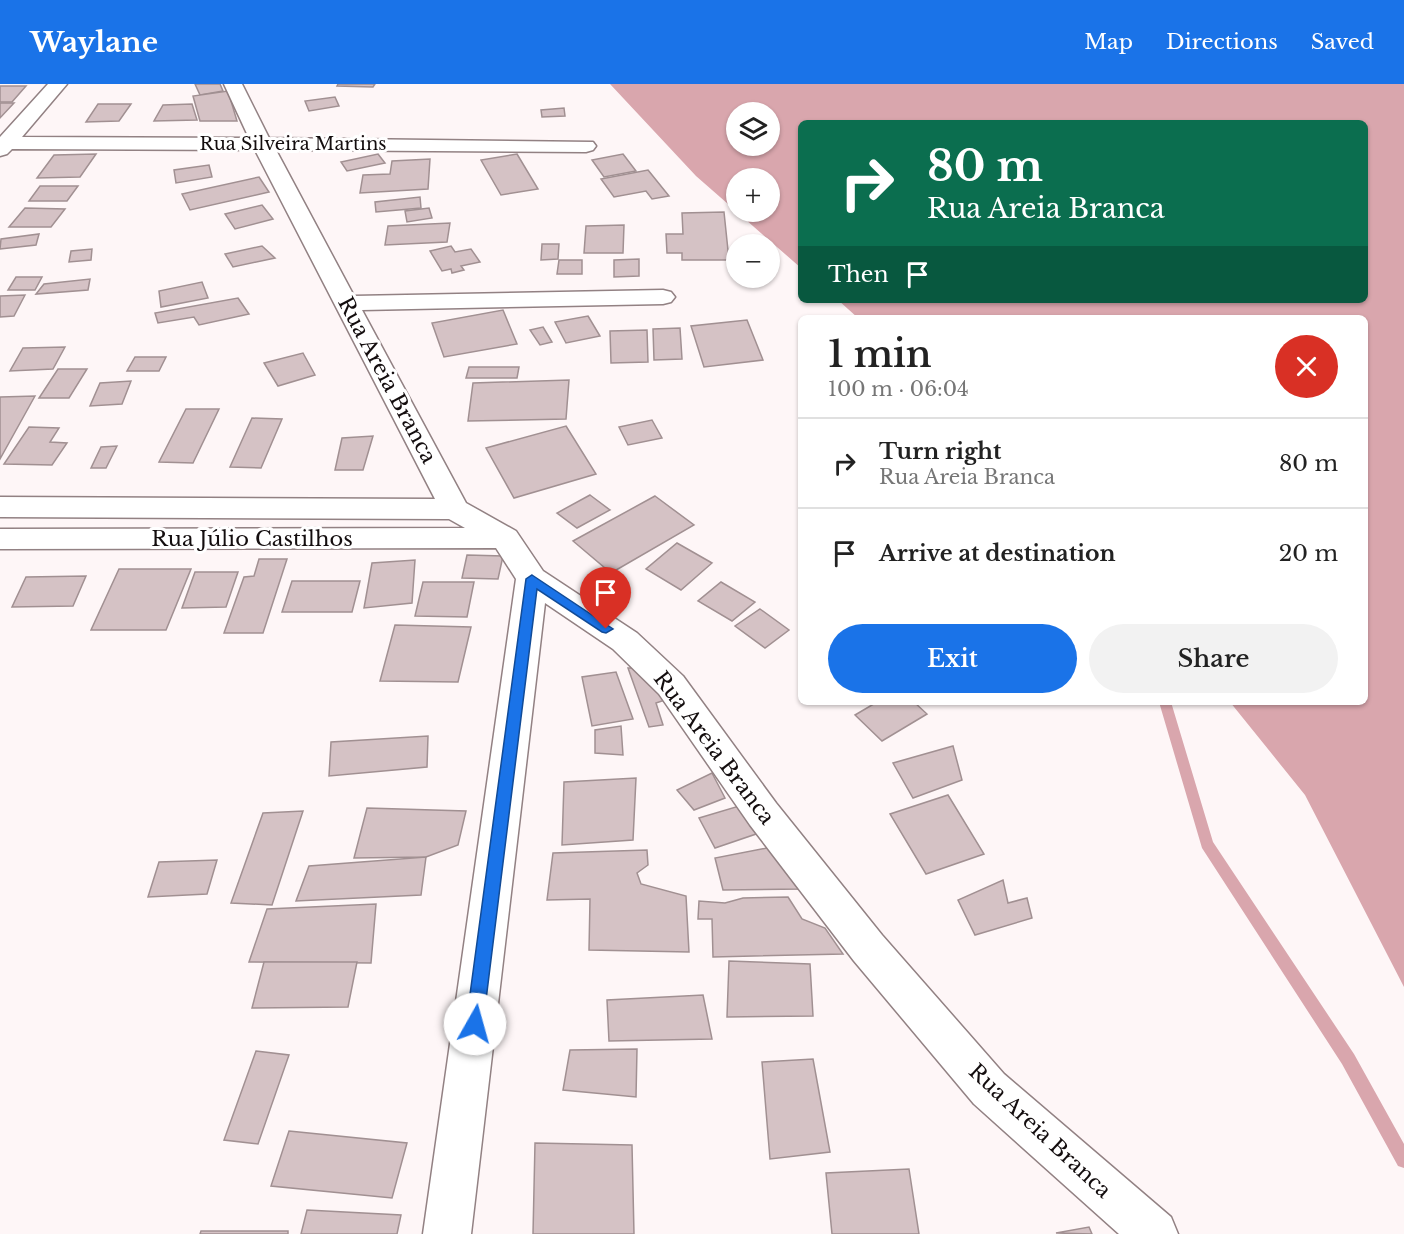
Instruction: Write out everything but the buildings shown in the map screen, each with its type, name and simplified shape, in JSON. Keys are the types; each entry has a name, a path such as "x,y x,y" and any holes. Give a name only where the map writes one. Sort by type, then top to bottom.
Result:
{"street":[{"path":"2,145 58,84"},
{"name":"Rua Areia Branca","path":"233,84 262,144 455,509 505,538 532,579 625,641 671,685 763,814 868,948 989,1089 1154,1234"},
{"name":"Rua Silveira Martins","path":"2,145 586,146"},
{"path":"346,303 663,297"},
{"name":"Rua Júlio Castilhos","path":"0,507 455,509"},
{"name":"Rua Júlio Castilhos","path":"0,539 505,538"},
{"path":"447,1234 532,579"}],"shaded area":[{"path":"610,84 1404,84 1404,987 1305,795 1232,705 1368,705 1368,315 855,315 841,303 1368,303 1368,120 798,120 798,265 780,250 780,234 762,234 748,222 780,222 780,168 726,168 726,202 696,176"}],"waterway":[{"path":"1166,705 1207,844 1348,1059 1404,1160"}],"route":[{"path":"475,1024 532,579 606,629"}]}
